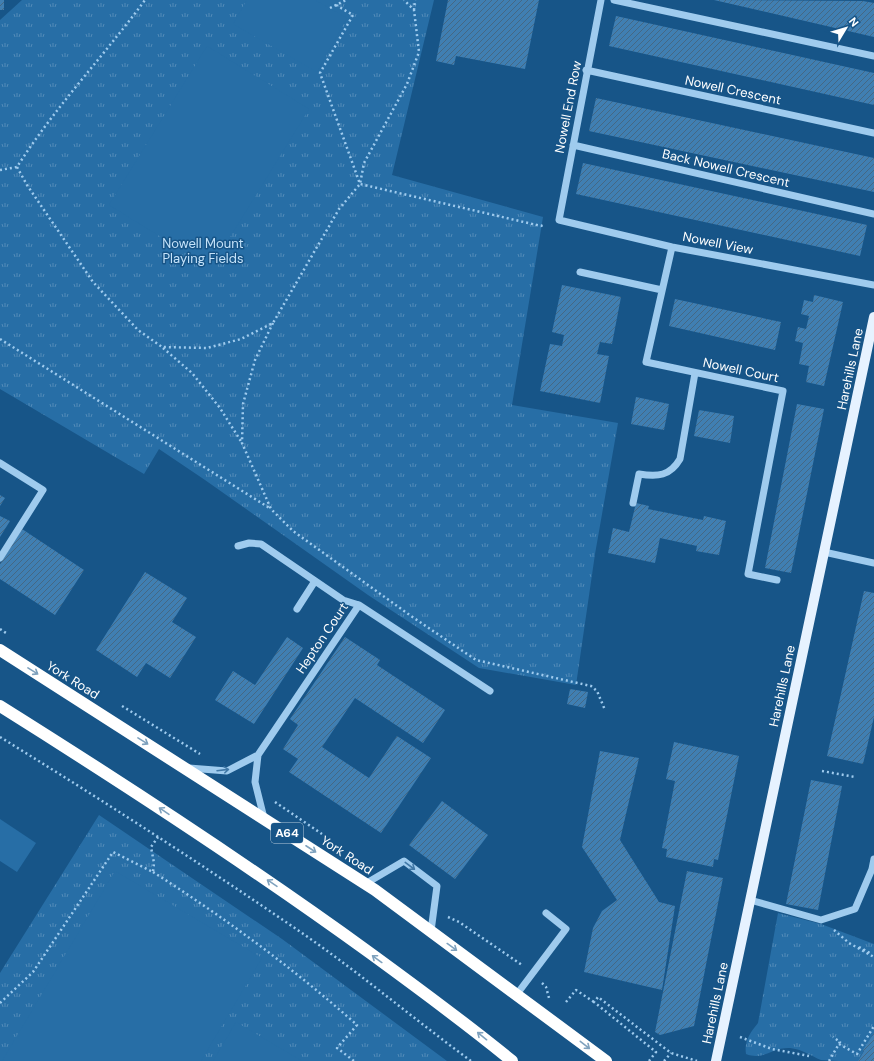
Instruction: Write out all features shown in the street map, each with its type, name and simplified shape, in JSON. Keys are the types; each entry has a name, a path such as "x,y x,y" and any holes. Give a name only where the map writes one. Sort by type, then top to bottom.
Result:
{"highway":[{"name":"York Road","path":"0,650 185,767 365,884 517,994 606,1061"},
{"path":"0,706 129,788 285,892 468,1025 512,1061"}],"main road":[{"name":"Harehills Lane","path":"716,1061 874,317"}],"street":[{"name":"Nowell End Row","path":"559,220 586,70 601,0"},
{"path":"614,0 874,56"},
{"name":"Nowell Crescent","path":"586,70 874,133"},
{"name":"Back Nowell Crescent","path":"573,145 874,214"},
{"name":"Nowell View","path":"559,220 672,247 874,285"},
{"name":"Nowell Court","path":"672,247 646,362 783,391 748,574 777,580"},
{"path":"580,272 662,290"},
{"path":"633,503 639,474 660,476 668,473 675,467 680,459 695,373"},
{"path":"0,463 43,490 0,558"},
{"path":"238,546 249,543 261,544 343,600 359,605"},
{"path":"824,552 874,563"},
{"path":"297,608 314,581"},
{"name":"Hepton Court","path":"264,818 255,782 258,755 359,605 490,691"},
{"name":"Hepton Court","path":"185,767 210,771 227,771 258,755"},
{"path":"750,900 822,920 855,909 872,869 874,859"},
{"path":"365,884 404,861 437,886 431,931"},
{"path":"517,994 566,929 546,913"}],"path":[{"path":"0,170 17,167 38,134 81,79 116,40 145,0"},
{"path":"330,8 346,0"},
{"path":"404,0 414,10"},
{"path":"242,443 243,404 254,360 273,323 339,209 360,184 364,163 408,84 419,52 414,10 415,0"},
{"path":"336,5 353,15 320,73 360,184"},
{"path":"17,167 27,185 93,282 138,330 162,347 192,373 220,408 242,443 271,509"},
{"path":"360,184 542,226 559,220"},
{"path":"162,347 207,348 241,339 273,323"},
{"path":"0,340 271,509 293,531 411,616 476,660 591,686 597,691 605,710"},
{"path":"0,737 114,807 302,934 377,987 471,1061"},
{"path":"822,771 855,777"},
{"path":"153,872 154,863 151,847 158,837"},
{"path":"0,1003 33,972 113,852 153,872 190,895 306,980 357,1025 338,1048 354,1061"},
{"path":"822,920 849,943 874,957"},
{"path":"459,922 533,973 546,987"},
{"path":"566,1002 576,990 594,1002 656,1052 649,1061"},
{"path":"594,1002 598,997 671,1053 697,1061"},
{"path":"833,1037 840,1042 839,1044 857,1054 874,1026"},
{"path":"740,1037 772,1049 810,1056"},
{"path":"828,1061 839,1044"},
{"path":"664,1061 671,1053"}],"green space":[{"name":"Nowell Mount Playing Fields","path":"22,0 434,0 392,175 543,217 512,405 618,423 595,554 576,685 479,668 368,595 159,449 144,474 0,389 0,20"},
{"path":"247,0 315,0 347,18 317,72 233,24"},
{"path":"207,46 309,109 211,268 109,205"},
{"path":"99,815 282,939 447,1061 0,1061 0,973"},
{"path":"0,819 36,843 17,872 0,861"},
{"path":"115,871 262,958 201,1061 2,1061"},
{"path":"778,913 821,924 874,944 874,1033 858,1061 821,1060 802,1051 790,1048 784,1048 758,1056 746,1054 748,1037 758,1023"},
{"path":"236,1022 302,1061 213,1061"}],"building":[{"path":"0,0 4,0 4,10 0,10"},
{"path":"448,0 539,0 525,69 456,56 454,65 436,61"},
{"path":"714,0 863,1 874,3 874,37"},
{"path":"616,16 874,73 874,105 609,46"},
{"path":"596,98 874,158 874,192 589,131"},
{"path":"583,163 867,225 860,256 576,194"},
{"path":"562,285 621,297 612,344 600,342 597,354 609,356 600,403 540,391 550,344 562,346 564,335 552,332"},
{"path":"814,295 843,302 824,386 806,382 809,366 799,364 803,343 795,341 798,327 806,329 809,316 801,314 804,300 813,302"},
{"path":"675,299 781,322 775,350 669,326"},
{"path":"636,397 669,404 664,430 631,424"},
{"path":"797,404 824,409 791,573 765,568"},
{"path":"699,410 734,416 730,443 694,436"},
{"path":"0,495 5,498 0,506"},
{"path":"636,503 649,506 648,509 703,520 704,516 726,521 719,555 696,551 697,546 660,538 655,563 608,553 613,528 629,532"},
{"path":"0,516 10,521 0,537"},
{"path":"22,529 84,570 55,615 0,579 0,564"},
{"path":"145,572 187,598 172,622 196,637 170,678 146,663 137,677 96,650"},
{"path":"864,591 874,593 874,717 863,764 827,756"},
{"path":"287,637 303,648 254,724 215,700 233,671 255,685"},
{"path":"345,637 380,660 377,665 445,710 423,743 355,698 322,747 369,778 397,736 431,758 381,833 289,772 298,759 283,749 298,725 290,719"},
{"path":"570,689 588,692 585,708 567,704"},
{"path":"674,742 739,756 718,860 714,859 713,867 666,857 667,849 662,848 675,781 666,779"},
{"path":"600,751 639,758 620,840 659,902 675,906 662,990 584,972 593,928 602,911 617,900 582,847"},
{"path":"811,780 842,786 818,910 786,904"},
{"path":"442,801 488,835 455,879 409,845"},
{"path":"687,871 723,878 694,1026 660,1035 655,1032"},
{"path":"874,1033 874,1061 858,1061 864,1051 863,1050"}]}
